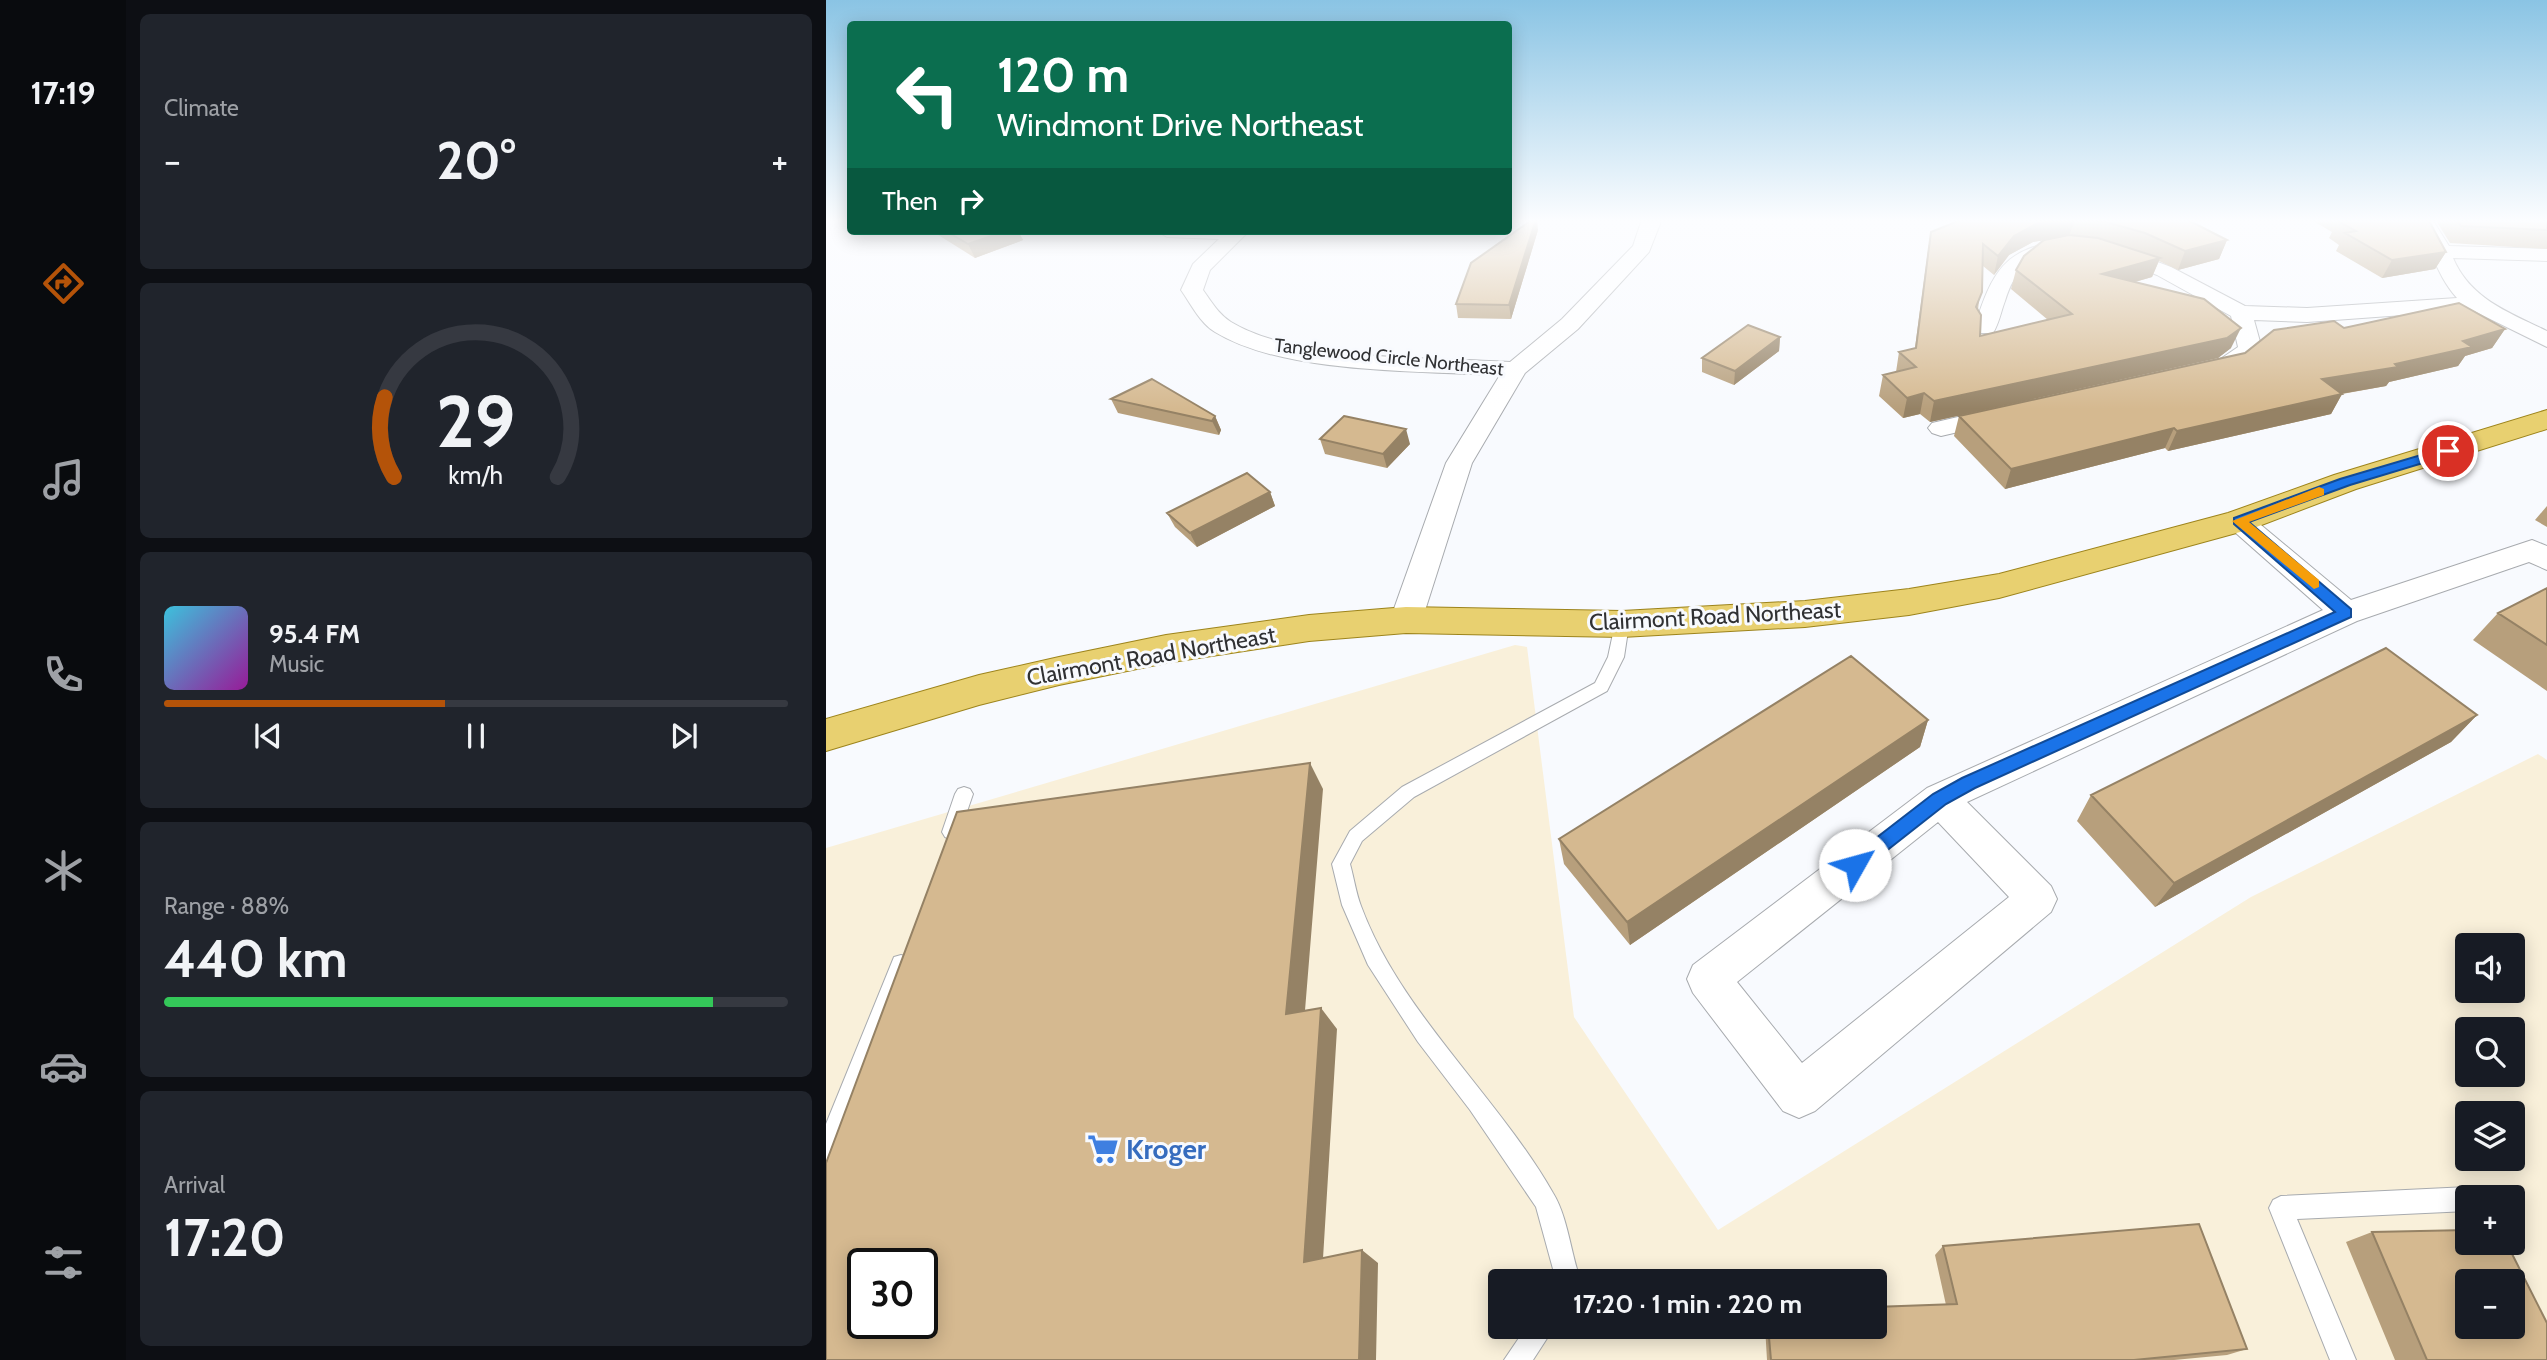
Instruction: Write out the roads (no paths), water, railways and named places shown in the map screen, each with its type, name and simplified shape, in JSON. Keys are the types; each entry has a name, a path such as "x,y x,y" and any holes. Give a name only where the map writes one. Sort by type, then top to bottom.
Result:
{"main road":[{"name":"Clairmont Road Northeast","path":"826,734 979,690 1166,649 1309,628 1406,620 1622,624 1805,614 1909,602 2000,586 2239,521 2345,482 2547,419"}],"street":[{"name":"Tanglewood Circle Northeast","path":"1195,282 1192,290 1221,326 1261,344 1350,357 1516,369"},
{"name":"Tanglewood Circle Northeast","path":"1406,620 1459,463 1516,369 1570,324 1609,282"},
{"path":"1985,328 2001,282"},
{"path":"2185,282 2241,313 2307,315 2474,303"},
{"path":"2457,282 2474,303 2547,340"},
{"path":"2186,374 2227,365 2250,349 2241,313"},
{"path":"1941,428 2022,410"},
{"path":"2239,521 2346,613"},
{"path":"1940,799 2037,899 1799,1095 1708,979 1940,799 1969,783 2346,613 2532,550 2547,560"}],"lane":[{"path":"1565,1269 1546,1202 1478,1102 1425,1034 1375,958 1351,905 1341,864 1356,836 1408,792 1601,687 1616,657 1622,624"},
{"path":"943,857 964,794"},
{"path":"826,1152 910,945"},
{"path":"2343,1360 2281,1208 2455,1200"},
{"path":"1517,1360 1533,1339"}],"place":[{"name":"Kroger","path":"1103,1149"}]}
